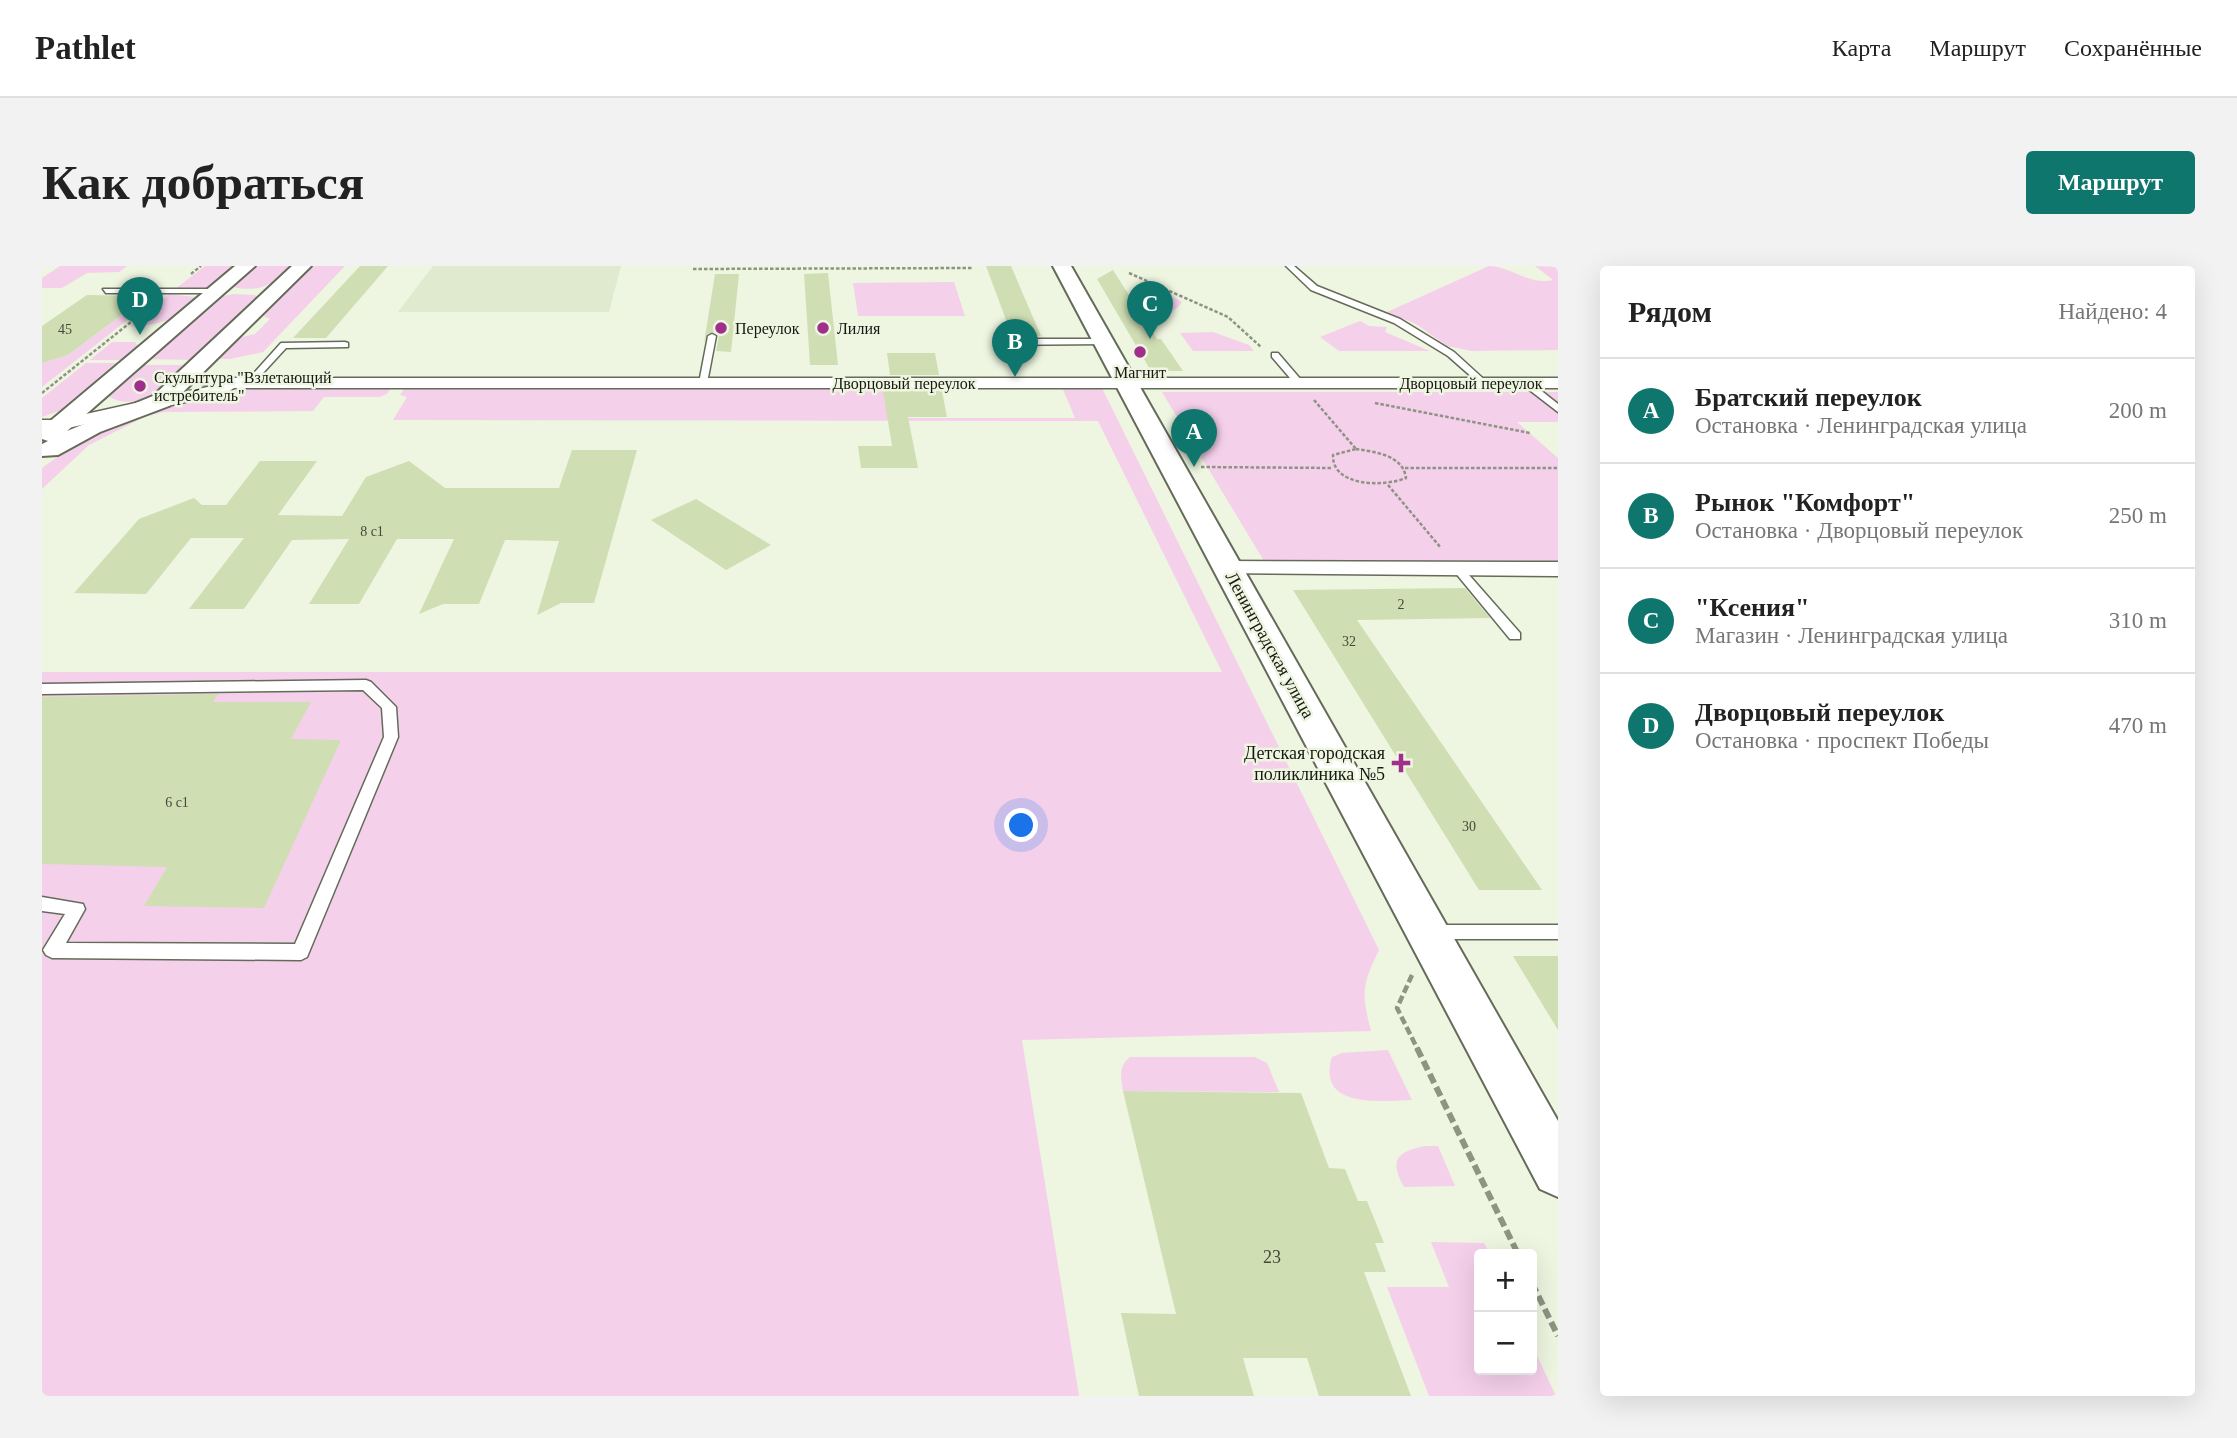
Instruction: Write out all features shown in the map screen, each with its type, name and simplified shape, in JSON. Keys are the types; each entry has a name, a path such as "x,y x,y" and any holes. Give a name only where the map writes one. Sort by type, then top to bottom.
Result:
{"main road":[{"path":"47,439 89,399 246,266"},
{"path":"47,439 92,427 150,404 195,368 302,266"},
{"name":"Ленинградская улица","path":"1062,266 1227,568 1421,948 1558,1171"},
{"path":"216,291 276,291"},
{"path":"89,399 92,405 107,408 150,404"}],"street":[{"name":"Дворцовый переулок","path":"195,368 195,377 205,382 249,383 1558,383"},
{"name":"Дворцовый переулок","path":"150,404 249,383"},
{"path":"1227,568 1452,561 1558,569"}],"lane":[{"path":"1290,266 1314,288 1396,321 1451,354 1484,383"},
{"path":"106,292 216,291"},
{"path":"704,383 712,336"},
{"path":"1000,342 1104,342"},
{"path":"249,383 284,345 345,345"},
{"path":"1272,355 1300,383"},
{"path":"1526,383 1558,409"},
{"path":"1452,561 1515,636"},
{"path":"42,689 366,685 389,707 391,737 301,952 52,950 76,909 42,904"},
{"path":"1421,948 1558,932"}],"path":[{"path":"42,393 201,266"},
{"path":"693,269 973,268"},
{"path":"1129,273 1228,317 1272,355"},
{"path":"1314,400 1356,449"},
{"path":"1371,403 1530,433"},
{"path":"1333,468 1332,455 1356,449 1382,454 1404,468 1558,468"},
{"path":"1197,467 1333,468 1357,481 1387,485 1406,478 1404,468"},
{"path":"1387,485 1452,561"},
{"path":"1421,948 1397,1008 1516,1249"},
{"path":"1537,1293 1558,1336"}],"shaded area":[{"path":"60,266 127,266 119,272 87,273 62,288 42,288 42,278"},
{"path":"205,266 235,266 208,288 175,289"},
{"path":"250,266 293,266 266,286 251,289 233,287 231,285"},
{"path":"307,266 345,266 263,352 230,359 212,359 233,339 255,334 270,319 259,314"},
{"path":"433,266 621,266 609,312 398,312"},
{"path":"1489,266 1545,281 1553,280 1535,266 1558,267 1558,350 1472,351 1447,346 1416,324 1387,312"},
{"path":"954,282 965,316 858,316 853,283"},
{"path":"1142,286 1156,287 1182,302 1164,317"},
{"path":"169,294 195,297 182,312 168,320 131,326"},
{"path":"233,294 255,295 258,299 196,360 144,359 219,297"},
{"path":"147,296 158,296 42,387 42,363 68,355"},
{"path":"1360,321 1369,326 1387,327 1385,332 1430,351 1339,351 1320,337"},
{"path":"1213,332 1249,345 1254,351 1193,351 1180,333"},
{"path":"112,342 135,342 139,348 124,360 90,360"},
{"path":"86,363 120,363 68,408 42,417 42,398"},
{"path":"139,365 190,365 163,388 142,399 131,402 108,396 107,393"},
{"path":"285,385 392,386 387,394 379,397 324,397 313,411 165,412 146,416 89,445 42,489 42,468 69,450 127,420 220,393"},
{"path":"406,386 885,387 889,418 1075,418 1062,387 1102,388 1379,950 1365,989 1371,1031 1022,1040 1079,1396 42,1396 42,672 1222,672 1098,421 393,420 407,397 400,395"},
{"path":"1162,392 1558,392 1558,422 1517,422 1558,458 1558,561 1264,561"},
{"path":"1388,1050 1412,1100 1369,1101 1342,1094 1333,1086 1330,1074 1332,1057 1342,1053"},
{"path":"1130,1057 1255,1057 1267,1063 1279,1092 1123,1091 1122,1068"},
{"path":"1438,1146 1455,1186 1404,1187 1397,1170 1398,1159 1407,1151"},
{"path":"1431,1242 1484,1243 1487,1249 1474,1249 1474,1375 1537,1375 1537,1356 1556,1396 1429,1396 1387,1287 1449,1287"}],"building":[{"path":"360,266 388,266 326,338 293,338"},
{"path":"986,266 1011,266 1041,336 1012,336"},
{"path":"1113,270 1157,339 1161,339 1183,371 1151,371 1097,279"},
{"path":"828,273 838,365 810,365 804,274"},
{"path":"715,274 739,274 731,352 716,351 719,336 713,332 707,334 704,343"},
{"path":"87,295 147,296 68,355 42,363 42,326"},
{"path":"887,353 935,353 939,375 890,375"},
{"path":"883,391 942,391 947,417 908,417 918,468 861,468 858,446 892,446"},
{"path":"572,450 637,450 594,603 561,603 537,615 559,541 505,540 479,604 443,604 419,614 454,539 397,539 359,604 309,604 349,539 292,540 244,609 189,609 244,538 191,538 146,594 74,593 139,519 194,498 202,505 226,505 260,461 317,461 278,515 342,516 366,477 409,461 445,488 559,488"},
{"path":"696,499 771,545 726,570 651,520"},
{"path":"1465,588 1490,618 1357,620 1542,890 1479,890 1293,590"},
{"path":"218,694 213,702 311,702 291,739 341,740 264,908 144,906 167,867 42,864 42,697"},
{"path":"1513,956 1558,956 1558,1030"},
{"path":"1123,1091 1301,1093 1329,1168 1345,1169 1358,1201 1367,1201 1384,1243 1375,1243 1386,1272 1364,1272 1411,1396 1319,1396 1307,1358 1243,1358 1254,1396 1139,1396 1121,1313 1176,1314"}],"place":[{"name":"Переулок","path":"721,328"},
{"name":"Лилия","path":"823,328"},
{"name":"Дворцовый переулок","path":"140,335"},
{"name":"\"Ксения\"","path":"1150,339"},
{"name":"Магнит","path":"1140,352"},
{"name":"Рынок \"Комфорт\"","path":"1015,377"},
{"name":"Скульптура \"Взлетающий истребитель\"","path":"140,386"},
{"name":"Братский переулок","path":"1194,467"},
{"name":"Детская городская поликлиника №5","path":"1401,763"}]}
